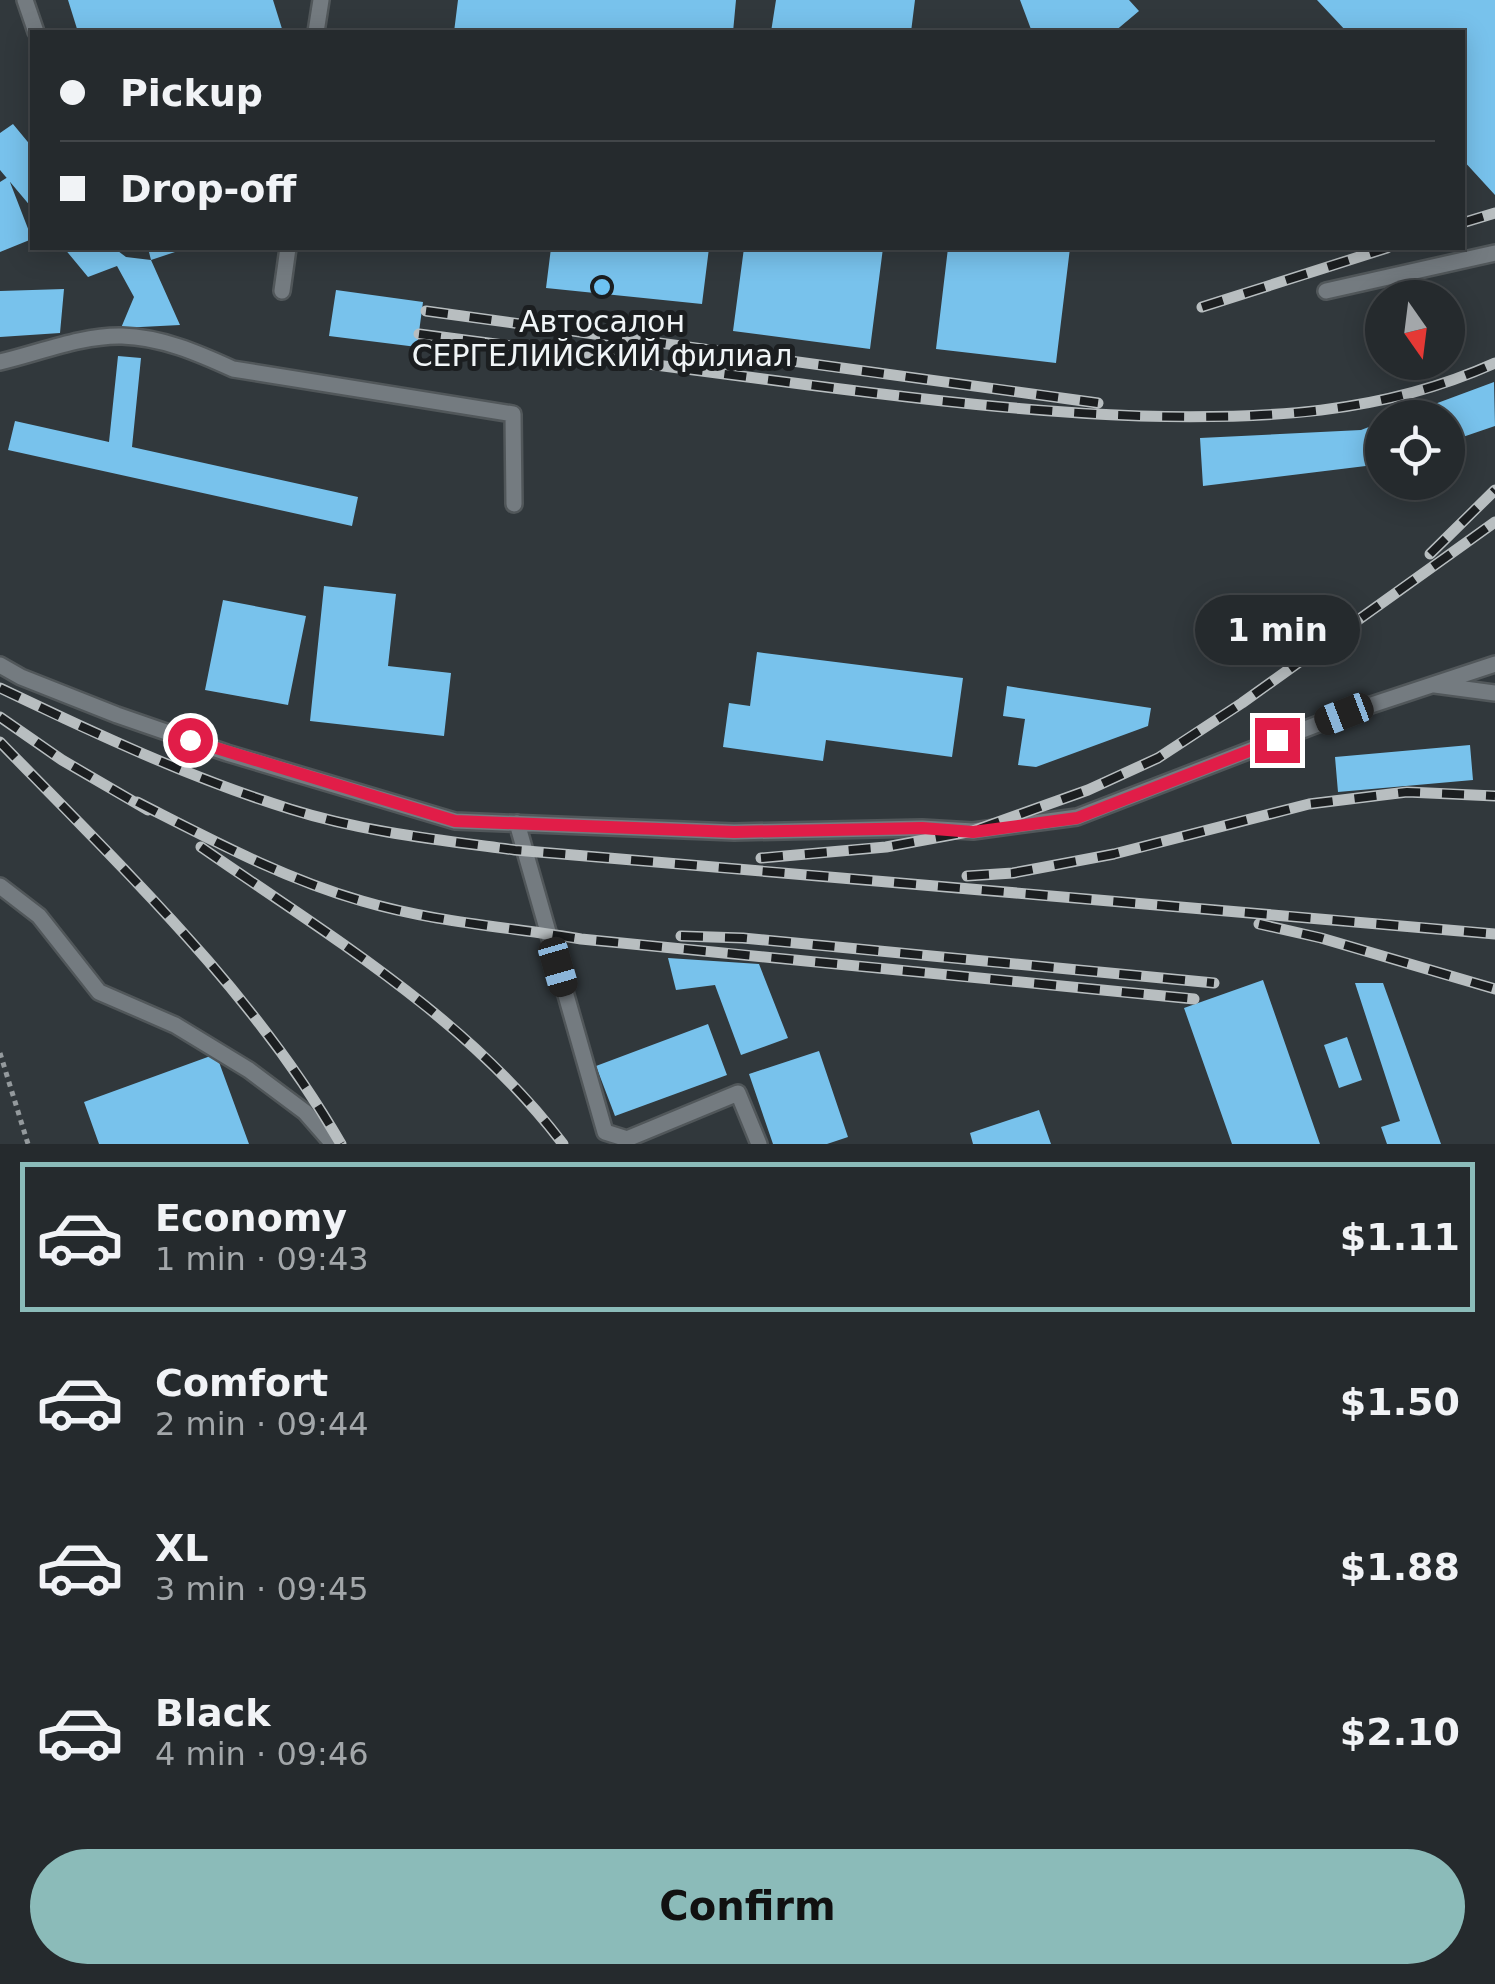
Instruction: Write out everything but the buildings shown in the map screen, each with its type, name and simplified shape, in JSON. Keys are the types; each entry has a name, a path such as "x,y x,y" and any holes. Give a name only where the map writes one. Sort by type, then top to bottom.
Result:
{"lane":[{"path":"25,0 35,30"},
{"path":"316,30 321,0"},
{"path":"282,291 288,250"},
{"path":"1326,292 1495,252"},
{"path":"0,362 120,336 193,350 233,369 513,414 514,504"},
{"path":"0,664 22,677 116,715 227,753 455,821 734,832 922,828 973,832 1077,818 1344,714 1495,664"},
{"path":"1432,685 1495,694"},
{"path":"517,823 605,1132 628,1139 738,1093 760,1144"},
{"path":"0,886 39,916 98,992 175,1025 249,1070 305,1112 333,1144"}],"path":[{"path":"0,1053 28,1144"}],"railway":[{"path":"1465,222 1495,213"},
{"path":"1202,307 1381,250"},
{"path":"426,311 1098,403"},
{"path":"419,334 933,400 1140,416 1232,416 1321,410 1408,394 1495,363"},
{"path":"1430,554 1495,490"},
{"path":"761,858 886,847 973,831 1088,790 1158,758 1242,703 1495,522"},
{"path":"0,688 107,738 253,797 345,824 402,834 515,850 1495,934"},
{"path":"0,717 62,760 148,810"},
{"path":"0,742 138,884 227,983 268,1034 341,1144"},
{"path":"967,876 1013,873 1114,854 1309,804 1407,792 1495,796"},
{"path":"137,802 303,881 416,914 581,939 1194,999"},
{"path":"201,847 347,947 441,1018 526,1099 563,1144"},
{"path":"1259,924 1495,989"},
{"path":"681,936 743,938 1214,983"}],"place":[{"name":"Автосалон СЕРГЕЛИЙСКИЙ филиал","path":"602,287"}],"route":[{"path":"190,740 455,821 734,832 922,828 973,832 1077,818 1277,740"}]}
